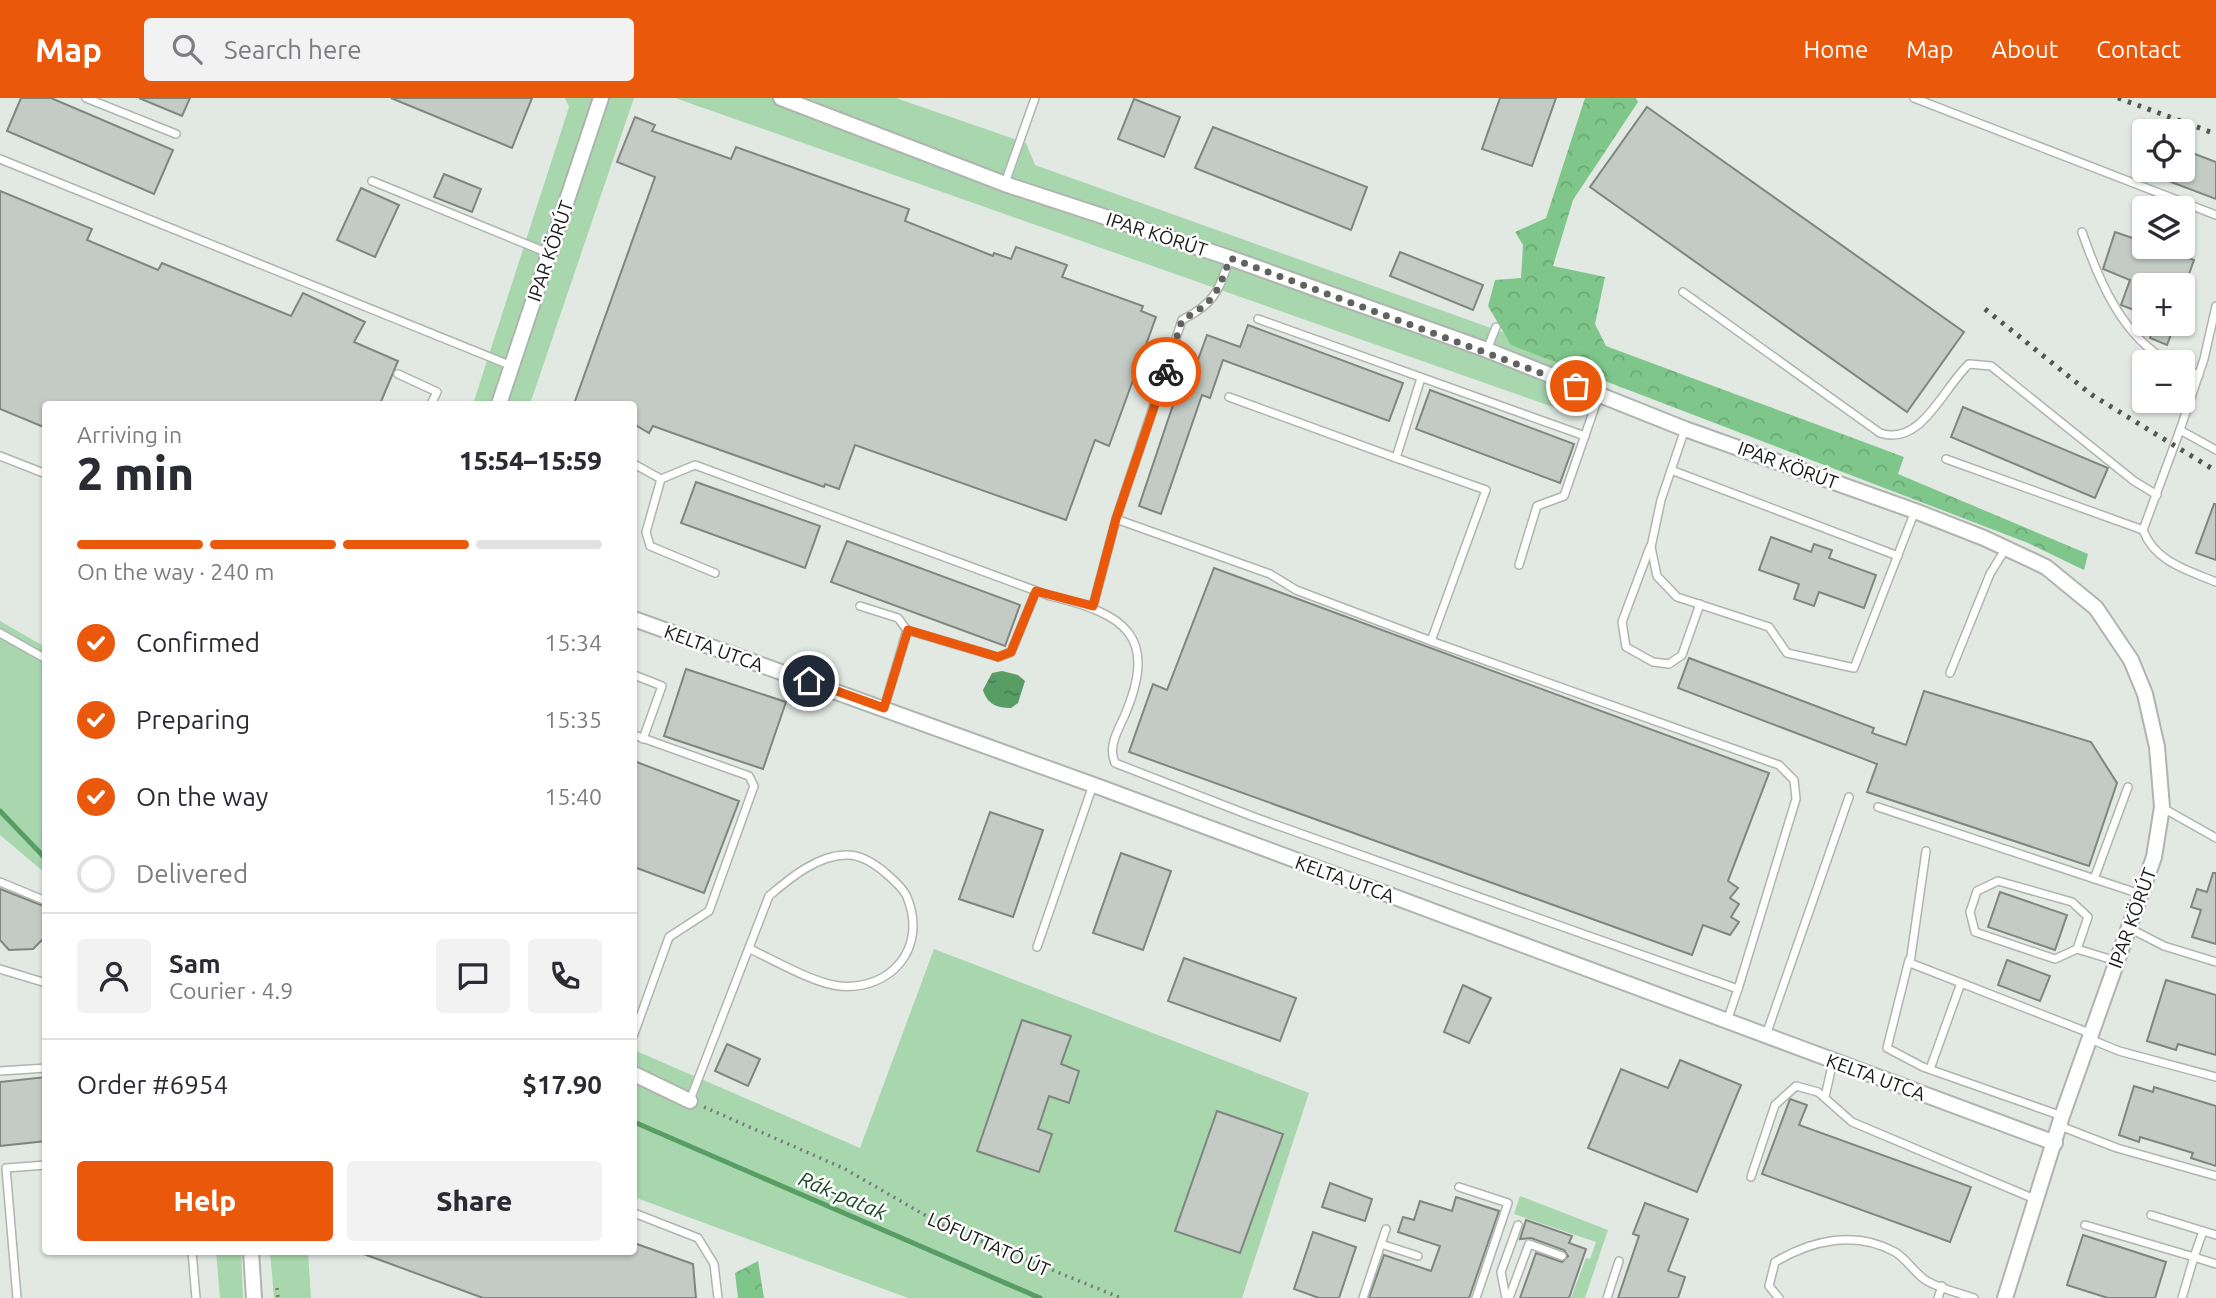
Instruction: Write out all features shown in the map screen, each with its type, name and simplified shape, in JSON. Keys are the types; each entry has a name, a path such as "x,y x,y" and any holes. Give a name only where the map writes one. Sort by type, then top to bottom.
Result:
{"street":[{"name":"IPAR KÖRÚT","path":"500,401 601,98"},
{"name":"IPAR KÖRÚT","path":"781,98 1005,184 1230,258 1487,350 1685,429 1915,511 2006,547 2046,567 2073,587 2114,631 2145,694 2157,747 2162,807 2154,857 2061,1121 2005,1298"},
{"name":"KELTA UTCA","path":"637,620 1093,785 2055,1143"},
{"path":"637,1075 690,1101"},
{"path":"251,1255 254,1298"}],"lane":[{"path":"86,98 176,134"},
{"path":"1005,184 1035,98"},
{"path":"1914,98 2216,215"},
{"path":"0,159 512,366"},
{"path":"372,181 548,253"},
{"path":"2082,232 2106,287 2129,329 2151,350"},
{"path":"1093,606 1116,519 1182,320 1206,307 1219,292 1230,258"},
{"path":"1683,292 1880,433 1890,437 1902,436 1916,429 1956,376 1969,364 1991,366 2134,481 2157,495"},
{"path":"2216,306 2212,342 2143,530 2148,543 2158,554 2177,566 2216,582"},
{"path":"1258,319 1585,436"},
{"path":"1487,350 1496,327"},
{"path":"398,373 437,392 432,401"},
{"path":"2195,373 2199,375"},
{"path":"1396,458 1422,378"},
{"path":"1519,565 1537,506 1564,496 1599,394"},
{"path":"1228,397 1486,490 1431,641"},
{"path":"1685,429 1671,470 1651,547 1622,622 1626,647 1653,662 1670,664 1682,655 1700,604"},
{"path":"2180,430 2216,450"},
{"path":"0,456 42,472"},
{"path":"1946,459 2143,530"},
{"path":"661,479 695,465 1036,591 1093,606 1129,630 1136,648 1135,690 1114,738 1111,754 1115,763 1267,822 1738,989"},
{"path":"637,466 661,479"},
{"path":"1671,470 1898,556"},
{"path":"661,479 646,532 650,546 715,573"},
{"path":"1651,547 1657,576 1677,597 1769,627 1787,653 1854,668 1915,511"},
{"path":"1116,519 1270,574 1296,590 1431,641 1779,765 1794,780 1796,799 1727,1021"},
{"path":"1950,673 1990,574 2006,547"},
{"path":"860,606 898,618 908,630 998,657 1011,652 1036,591"},
{"path":"884,708 908,630"},
{"path":"0,633 42,657"},
{"path":"637,676 662,686 643,739"},
{"path":"637,736 749,776 754,786 709,911 668,937 637,1025"},
{"path":"1037,947 1093,785"},
{"path":"2094,879 2127,788"},
{"path":"1766,1035 1849,797"},
{"path":"1878,807 2140,894"},
{"path":"2162,807 2216,838"},
{"path":"1926,850 1910,956 1887,1048 1930,1069 2061,1121 2117,1148 2216,1176"},
{"path":"690,1101 769,896 792,877 822,861 849,855 873,863 907,896 912,922 909,947 900,967 876,983 860,986 831,984 750,949"},
{"path":"2077,949 2088,917 2072,902 1998,881 1977,891 1970,912 1975,932 2055,959 2077,949 2116,961"},
{"path":"0,882 42,899"},
{"path":"2127,928 2164,946 2216,962"},
{"path":"1910,956 1910,963 2119,1051 2216,1077"},
{"path":"0,969 42,982"},
{"path":"1930,1069 1961,983"},
{"path":"1825,1097 1833,1061"},
{"path":"0,1071 42,1068"},
{"path":"1751,1177 1775,1105 1796,1086 1825,1097 1852,1122 2038,1200"},
{"path":"17,1298 6,1168 42,1165"},
{"path":"1459,1187 1508,1203 1476,1298"},
{"path":"637,1214 698,1238 714,1264 718,1298"},
{"path":"2151,1215 2216,1235"},
{"path":"1508,1298 1502,1272 1518,1225"},
{"path":"2085,1225 2216,1264"},
{"path":"1363,1298 1386,1229"},
{"path":"2182,1298 2203,1231"},
{"path":"1779,1298 1769,1286 1775,1262 1788,1254 1837,1239 1862,1238 1896,1253 1927,1281 1974,1298"},
{"path":"1381,1244 1418,1256"},
{"path":"1508,1298 1528,1244 1562,1256"},
{"path":"192,1255 196,1298"},
{"path":"1607,1298 1619,1261"},
{"path":"1938,1298 1942,1286"}],"path":[{"name":"LÓFUTTATÓ ÚT","path":"690,1101 845,1169 944,1226 1121,1298"},
{"path":"277,1288 278,1298"}],"shaded area":[{"path":"565,98 634,98 531,401 474,401 569,107"},
{"path":"675,98 896,98 1026,143 1035,165 1589,363 1570,413"},
{"path":"0,621 42,645 42,870 0,835"},
{"path":"934,949 1309,1093 1242,1298 908,1298 637,1198 637,1051 860,1148"},
{"path":"1520,1196 1608,1230 1585,1298 1571,1298 1586,1258 1590,1259 1596,1242 1514,1214"},
{"path":"216,1255 241,1255 243,1298 220,1298"},
{"path":"270,1255 308,1255 311,1298 274,1298"}],"green space":[{"path":"1585,98 1636,98 1638,102 1573,200 1553,266 1605,277 1595,324 1606,346 1904,457 1898,474 2088,554 2084,570 2028,543 1511,345 1488,306 1495,280 1521,278 1523,245 1515,232 1546,218"},
{"path":"758,1261 764,1298 738,1298 735,1273"}],"water":[{"path":"1002,671 1018,675 1025,681 1018,703 1011,708 993,704 983,690 992,673"}],"building":[{"path":"21,98 51,98 173,150 154,194 7,131"},
{"path":"139,98 190,98 182,116"},
{"path":"391,98 532,98 512,148"},
{"path":"1500,98 1556,98 1532,166 1482,149"},
{"path":"1134,99 1180,117 1164,157 1118,139"},
{"path":"1647,107 1964,332 1907,412 1590,187"},
{"path":"635,117 655,125 652,131 731,159 736,147 909,209 905,221 993,256 994,253 1011,259 1016,247 1067,265 1062,277 1143,306 1141,311 1156,317 1109,446 1095,440 1066,520 855,445 839,489 825,484 824,487 653,426 649,433 637,426 637,401 575,401 655,177 617,162"},
{"path":"1213,127 1367,187 1351,230 1195,168"},
{"path":"2195,154 2216,162 2216,199 2171,182 2195,182"},
{"path":"444,174 481,189 472,212 434,197"},
{"path":"361,188 399,205 375,257 337,240"},
{"path":"0,191 92,229 87,240 158,270 162,263 291,316 303,293 365,322 354,342 398,361 381,401 42,401 42,426 0,409"},
{"path":"2115,232 2132,238 2132,259 2194,260 2189,273 2132,273 2132,309 2121,305 2130,280 2103,269"},
{"path":"1400,252 1483,285 1473,310 1390,276"},
{"path":"1248,325 1403,383 1389,421 1223,360 1210,398 1202,395 1161,514 1139,506 1178,390 1186,393 1207,335 1240,347"},
{"path":"2151,336 2170,336 2167,345"},
{"path":"1430,390 1574,444 1560,483 1416,429"},
{"path":"1963,407 2108,468 2095,498 1951,437"},
{"path":"696,482 820,526 805,568 681,523"},
{"path":"2216,504 2216,560 2196,553"},
{"path":"1771,537 1811,552 1814,544 1832,550 1829,558 1876,575 1864,608 1819,592 1814,606 1794,599 1799,584 1759,570"},
{"path":"847,541 1020,605 1005,646 831,582"},
{"path":"1214,568 1769,773 1728,881 1738,888 1730,898 1739,904 1731,917 1739,922 1730,935 1703,925 1692,955 1129,752 1153,684 1167,690"},
{"path":"1689,658 1874,728 1872,733 1906,745 1924,691 2091,742 2117,783 2089,866 1867,792 1877,764 1678,688"},
{"path":"686,669 786,702 763,769 664,736"},
{"path":"637,762 739,801 704,893 637,868"},
{"path":"990,812 1043,830 1013,917 959,899"},
{"path":"1121,853 1171,871 1143,950 1093,933"},
{"path":"2213,873 2216,873 2216,944 2192,937 2201,910 2191,907 2197,889 2207,892"},
{"path":"0,889 42,905 42,940 33,949 9,950 0,940"},
{"path":"2000,892 2067,915 2055,950 1988,927"},
{"path":"1184,958 1296,998 1280,1041 1168,1001"},
{"path":"2007,960 2050,976 2040,1001 1998,985"},
{"path":"2166,980 2216,995 2216,1055 2178,1044 2176,1050 2147,1041"},
{"path":"1463,985 1491,998 1469,1043 1444,1032"},
{"path":"1022,1020 1071,1036 1061,1064 1079,1071 1069,1103 1049,1096 1038,1129 1052,1134 1039,1172 977,1151"},
{"path":"727,1044 760,1059 748,1086 715,1071"},
{"path":"1680,1060 1741,1085 1697,1192 1588,1148 1621,1069 1668,1088"},
{"path":"42,1077 42,1141 0,1146 0,1082"},
{"path":"2134,1086 2153,1092 2154,1087 2216,1106 2216,1166 2191,1158 2193,1153 2140,1137 2139,1142 2119,1135"},
{"path":"1790,1099 1807,1105 1799,1125 1971,1187 1950,1242 1762,1174"},
{"path":"1217,1111 1283,1134 1240,1253 1175,1231"},
{"path":"1330,1183 1372,1199 1365,1221 1322,1207"},
{"path":"1456,1197 1499,1211 1469,1298 1369,1298 1384,1255 1431,1271 1440,1246 1398,1232 1403,1217 1414,1220 1420,1201 1452,1211"},
{"path":"1645,1203 1688,1219 1668,1271 1685,1277 1678,1298 1618,1298 1639,1236 1633,1234"},
{"path":"1526,1220 1572,1236 1569,1243 1586,1249 1569,1298 1520,1298 1536,1253 1562,1262 1568,1256 1564,1250 1531,1238 1520,1239"},
{"path":"1313,1232 1356,1247 1339,1298 1319,1298 1294,1289"},
{"path":"2083,1235 2166,1262 2155,1298 2108,1298 2067,1285"},
{"path":"637,1244 693,1264 696,1298 483,1298 366,1255 637,1255"}],"waterway":[{"name":"Rák-patak","path":"0,811 42,855"},
{"name":"Rák-patak","path":"637,1123 1040,1298"}],"railway":[{"path":"2118,98 2216,134"},
{"path":"1985,309 2092,395 2216,471"}],"way so far":[{"path":"1166,372 1182,320 1206,307 1219,292 1230,258 1487,350 1576,386"}],"route":[{"path":"809,681 884,708 908,630 998,657 1011,652 1036,591 1093,606 1116,519 1166,372"}]}
